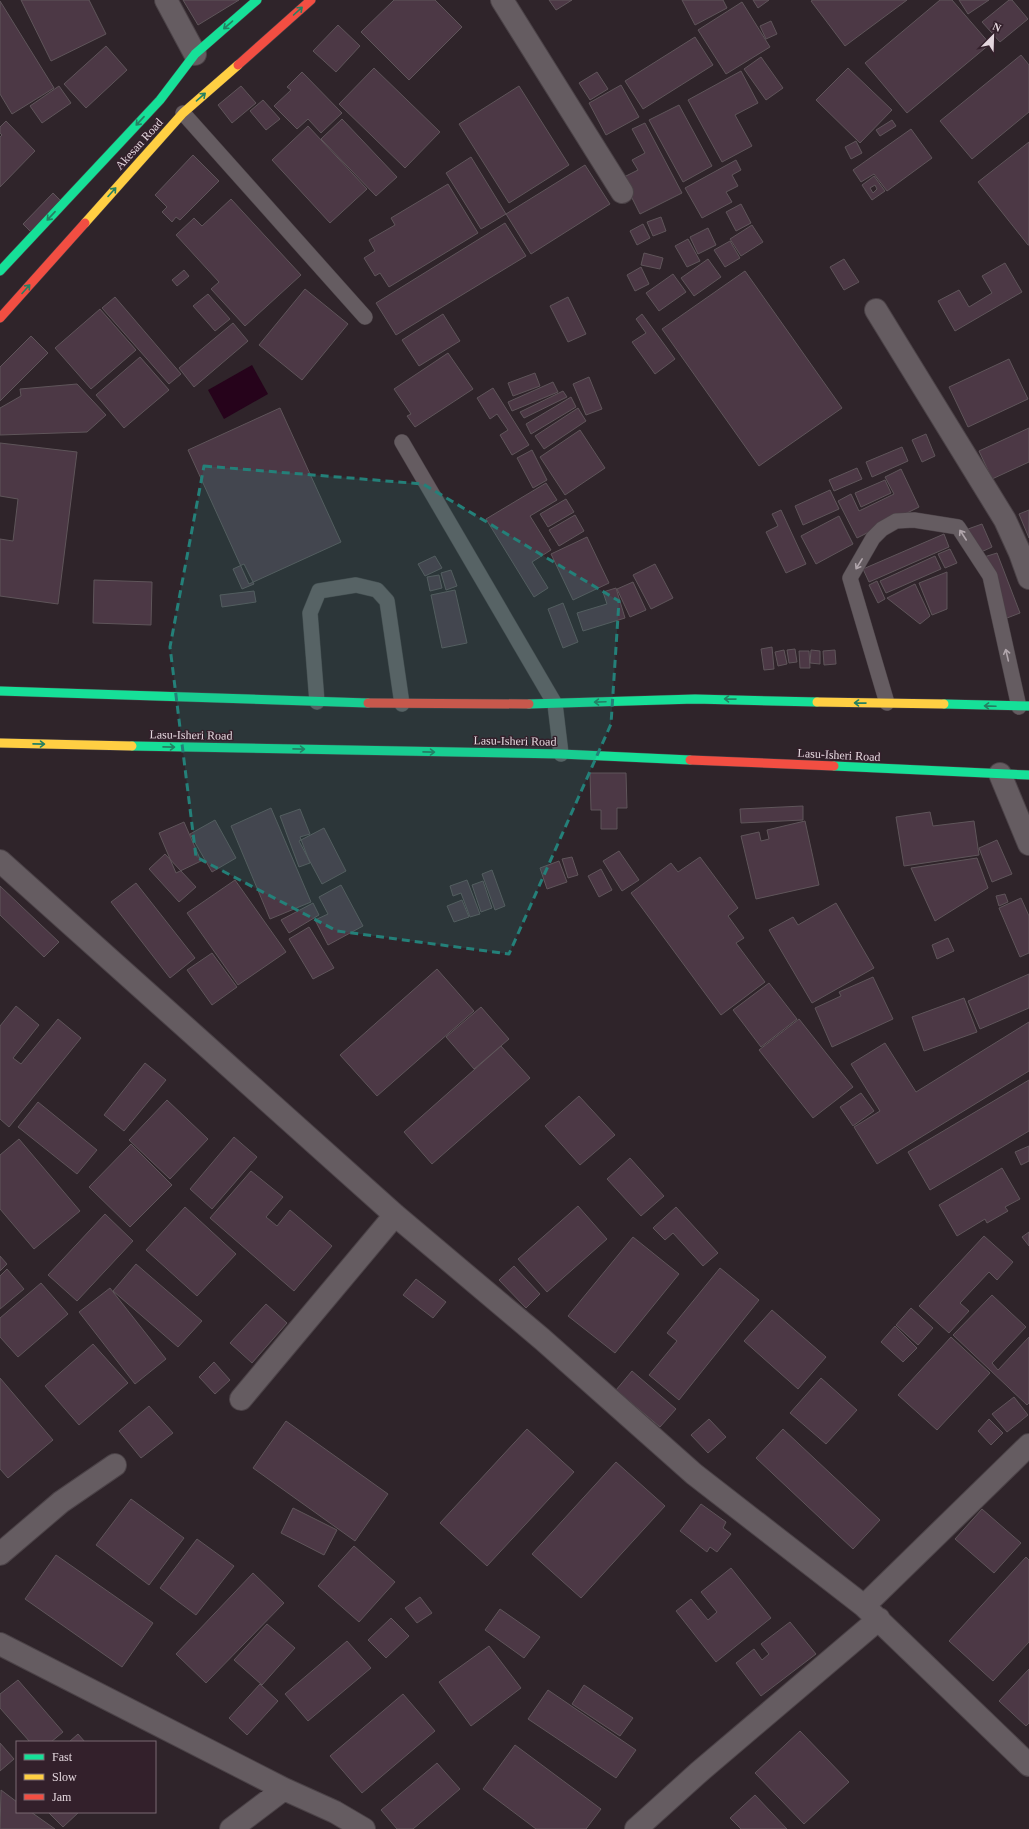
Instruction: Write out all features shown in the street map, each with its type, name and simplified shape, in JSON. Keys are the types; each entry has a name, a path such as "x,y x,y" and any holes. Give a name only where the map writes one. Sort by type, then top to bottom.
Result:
{"main road":[{"name":"Akesan Road","path":"0,271 160,100 195,54 257,0"},
{"name":"Akesan Road","path":"0,318 183,113 310,0"},
{"path":"0,691 402,704 555,704 695,699 1024,707"},
{"name":"Lasu-Isheri Road","path":"0,743 561,754 1029,775"}],"street":[{"path":"166,0 195,54"},
{"path":"502,0 622,192"},
{"path":"876,310 1004,520 1020,553 1029,578"},
{"path":"1000,774 1029,844"},
{"path":"0,862 395,1215 542,1339 694,1474 871,1613 1029,1765"},
{"path":"241,1398 395,1215"},
{"path":"636,1829 871,1613 1029,1445"},
{"path":"0,1554 61,1502 115,1465"},
{"path":"0,1644 284,1789 335,1812 364,1829"},
{"path":"231,1829 284,1789"}],"lane":[{"path":"183,113 365,317"},
{"path":"402,442 555,704 561,754"},
{"path":"887,703 850,578 873,538 882,529 896,521 914,520 958,527 990,576 1024,707"},
{"path":"317,702 310,613 319,591 356,585 377,590 387,601 402,704"}],"highlighted area":[{"path":"204,466 423,484 619,601 611,724 509,954 337,931 196,857 170,647"}],"shaded area":[{"path":"252,365 268,394 224,419 208,390"}],"building":[{"path":"21,0 89,0 106,34 51,61"},
{"path":"183,0 239,0 198,25"},
{"path":"394,0 435,0 462,27 409,80 361,32"},
{"path":"549,0 572,0 556,10"},
{"path":"682,0 723,0 727,8 695,25"},
{"path":"753,0 769,0 758,8"},
{"path":"907,0 845,46 811,1"},
{"path":"940,0 952,0 990,44 907,113 865,63"},
{"path":"959,0 989,0 968,14"},
{"path":"1009,0 1012,0 1028,19 1000,42 982,22"},
{"path":"0,1 54,88 12,114 0,94"},
{"path":"742,2 770,47 726,74 698,30"},
{"path":"771,21 777,34 766,39 760,26"},
{"path":"338,25 360,46 336,72 313,51"},
{"path":"695,37 713,65 643,109 625,81"},
{"path":"106,46 127,70 86,108 64,84"},
{"path":"1021,55 1029,65 1029,112 972,159 940,121"},
{"path":"761,57 783,88 766,100 744,69"},
{"path":"374,68 440,132 405,168 339,104"},
{"path":"848,68 892,110 860,143 816,100"},
{"path":"741,71 758,103 735,115 752,146 722,162 688,100"},
{"path":"302,72 342,113 321,133 308,119 297,129 274,106 291,90 287,87"},
{"path":"597,72 608,89 590,100 579,83"},
{"path":"621,85 639,117 606,135 589,103"},
{"path":"59,86 71,103 42,123 30,106"},
{"path":"241,86 256,103 232,123 218,105"},
{"path":"519,86 569,165 509,203 459,124"},
{"path":"263,100 280,119 266,130 250,111"},
{"path":"679,105 712,166 683,182 649,120"},
{"path":"342,119 397,177 376,196 321,139"},
{"path":"892,120 896,126 880,136 876,130"},
{"path":"6,121 35,151 0,187 0,137 2,135 0,133 0,127"},
{"path":"645,123 682,193 640,214 622,178 638,170 632,160 645,153 632,129"},
{"path":"308,126 367,189 330,223 272,160"},
{"path":"911,129 932,158 887,191 874,174 861,182 853,170"},
{"path":"856,141 862,153 851,159 845,147"},
{"path":"1029,142 1029,245 1028,245 978,182"},
{"path":"193,155 219,181 180,220 176,217 172,222 162,212 167,207 155,195"},
{"path":"471,157 506,214 481,229 446,173"},
{"path":"736,160 741,170 732,175 738,186 726,192 732,202 702,218 685,188"},
{"path":"585,165 610,204 531,254 506,214"},
{"path":"874,176 885,191 872,200 862,185","holes":["875,185 877,189 873,193 870,188"]},
{"path":"448,184 478,233 389,287 380,273 375,276 364,258 375,251 369,240 395,225 391,218"},
{"path":"53,193 62,202 32,233 23,224"},
{"path":"231,199 301,275 245,326 211,289 219,282 176,235 194,218 202,226"},
{"path":"741,204 751,223 736,231 726,212"},
{"path":"661,217 666,231 653,236 647,222"},
{"path":"505,223 526,256 396,335 376,303"},
{"path":"643,224 650,238 637,245 630,231"},
{"path":"752,225 763,242 741,256 730,239"},
{"path":"708,228 716,245 698,254 690,237"},
{"path":"688,239 700,261 687,267 675,246"},
{"path":"730,241 740,258 725,267 714,250"},
{"path":"644,253 663,258 660,269 641,265"},
{"path":"708,259 721,277 694,296 681,278"},
{"path":"844,259 859,282 844,290 830,267"},
{"path":"1005,263 1022,292 955,331 938,301 959,290 969,307 992,293 982,276"},
{"path":"641,267 649,284 635,291 627,275"},
{"path":"184,270 189,276 177,286 172,280"},
{"path":"745,271 842,408 759,466 662,329"},
{"path":"673,274 686,292 659,311 646,293"},
{"path":"305,289 348,324 302,380 259,345"},
{"path":"208,294 230,319 215,331 193,306"},
{"path":"115,297 181,374 169,384 102,308"},
{"path":"568,297 586,334 568,342 550,306"},
{"path":"100,309 136,350 91,389 55,348"},
{"path":"443,314 460,341 419,366 402,340"},
{"path":"642,314 675,359 655,374 632,342 646,333 636,319"},
{"path":"233,323 248,341 194,387 179,368"},
{"path":"31,336 48,353 0,401 0,367"},
{"path":"448,353 473,389 415,427 407,416 411,414 394,389"},
{"path":"140,357 169,390 124,428 96,395"},
{"path":"1009,359 1028,399 968,427 949,387"},
{"path":"535,373 540,386 513,396 508,383"},
{"path":"589,377 602,409 586,415 573,384"},
{"path":"553,382 558,392 512,411 508,402"},
{"path":"77,384 106,415 87,432 0,435 0,408 21,396 20,389"},
{"path":"493,388 529,445 512,455 500,435 508,430 497,414 490,419 477,398"},
{"path":"563,391 567,397 524,418 520,412"},
{"path":"571,397 576,407 531,434 526,424"},
{"path":"280,408 341,542 249,584 188,450"},
{"path":"578,408 586,421 544,449 535,436"},
{"path":"1029,428 1029,462 992,479 979,451"},
{"path":"580,430 605,468 565,495 540,457"},
{"path":"926,434 935,456 922,462 912,440"},
{"path":"0,443 77,452 58,604 0,596 0,539 13,541 18,499 0,496"},
{"path":"902,447 908,461 872,477 866,462"},
{"path":"532,450 547,480 533,488 517,458"},
{"path":"857,468 862,479 834,491 829,480"},
{"path":"901,469 919,507 857,538 838,501 851,494 859,511 894,494 885,477"},
{"path":"885,480 891,493 861,507 855,493"},
{"path":"546,483 557,500 530,516 551,550 532,562 548,588 534,597 486,519"},
{"path":"830,490 839,509 803,525 795,506"},
{"path":"566,499 574,512 548,527 540,514"},
{"path":"781,510 806,564 786,573 766,532 778,526 772,514"},
{"path":"1029,510 1029,538 1019,514"},
{"path":"575,515 584,531 559,546 549,530"},
{"path":"839,516 853,544 816,564 801,536"},
{"path":"982,524 992,547 979,553 968,529"},
{"path":"944,534 949,547 869,582 863,569"},
{"path":"587,537 609,583 573,600 551,554"},
{"path":"950,549 957,563 945,568 938,554"},
{"path":"997,553 1020,613 1007,618 984,557"},
{"path":"435,556 442,568 425,576 418,564"},
{"path":"935,556 941,569 886,593 880,581"},
{"path":"244,564 254,584 242,589 233,569"},
{"path":"655,564 673,598 651,609 633,575"},
{"path":"451,570 457,586 446,590 441,573"},
{"path":"947,572 947,609 932,615 919,583"},
{"path":"439,575 442,588 430,591 427,577"},
{"path":"94,580 152,582 151,625 93,623"},
{"path":"877,581 885,599 878,603 869,585"},
{"path":"633,582 646,610 630,617 617,589"},
{"path":"915,584 930,616 920,624 887,598"},
{"path":"616,588 625,618 583,631 577,613 607,604 603,592"},
{"path":"455,590 467,643 442,648 431,595"},
{"path":"254,591 256,602 222,607 220,595"},
{"path":"563,603 578,642 563,648 548,609"},
{"path":"772,647 774,669 764,670 761,649"},
{"path":"795,649 797,662 789,663 787,650"},
{"path":"784,650 787,664 778,666 775,652"},
{"path":"811,650 820,651 820,664 810,663"},
{"path":"835,650 836,664 824,665 823,651"},
{"path":"799,651 809,651 810,668 800,668"},
{"path":"590,773 626,773 627,808 617,808 617,829 601,829 601,810 591,810"},
{"path":"803,806 803,820 741,823 740,809"},
{"path":"271,808 311,902 270,919 231,826"},
{"path":"300,809 310,834 300,837 310,863 299,867 280,816"},
{"path":"930,812 933,826 974,821 979,855 904,866 896,817"},
{"path":"215,820 236,858 212,872 190,834"},
{"path":"805,821 819,885 756,899 741,836 759,832 761,841 769,839 767,830"},
{"path":"184,822 201,861 176,873 159,833"},
{"path":"324,828 346,871 322,884 299,841"},
{"path":"997,840 1012,874 992,882 979,848"},
{"path":"619,851 639,880 622,891 603,861"},
{"path":"165,854 196,887 179,902 149,869"},
{"path":"572,857 578,875 568,878 562,859"},
{"path":"700,857 738,908 728,916 744,938 736,943 765,982 721,1015 631,893 671,863 678,872"},
{"path":"977,858 988,888 935,921 911,868"},
{"path":"559,861 567,882 547,889 540,868"},
{"path":"601,869 612,890 599,897 588,876"},
{"path":"492,870 505,906 495,910 482,874"},
{"path":"235,880 286,952 238,985 187,913"},
{"path":"467,880 480,914 470,917 461,893 453,896 450,886"},
{"path":"483,881 492,908 481,912 472,885"},
{"path":"136,883 195,958 170,978 111,902"},
{"path":"341,885 363,926 328,945 315,920 328,914 319,897"},
{"path":"0,886 59,942 44,957 0,915"},
{"path":"1005,894 1008,902 999,906 996,896"},
{"path":"1021,898 1029,916 1029,953 1020,957 999,908"},
{"path":"462,900 469,917 454,922 447,906"},
{"path":"313,903 319,915 289,933 281,920"},
{"path":"836,903 874,968 812,1003 769,930 793,917 798,925"},
{"path":"309,927 334,968 313,979 289,939"},
{"path":"948,938 954,951 937,959 932,945"},
{"path":"212,953 237,987 212,1005 187,970"},
{"path":"437,969 474,1011 377,1096 340,1055"},
{"path":"1029,974 1029,1008 980,1029 968,1001"},
{"path":"873,977 893,1019 832,1047 815,1008 841,996 839,992"},
{"path":"769,983 797,1019 761,1047 733,1010"},
{"path":"964,998 977,1032 924,1051 912,1017"},
{"path":"16,1006 39,1025 13,1058 21,1064 58,1019 81,1038 9,1127 0,1119 0,1026"},
{"path":"481,1007 509,1039 474,1069 446,1037"},
{"path":"799,1019 853,1087 813,1118 759,1050"},
{"path":"1029,1022 1029,1071 877,1164 854,1127 880,1111 851,1064 885,1043 916,1092"},
{"path":"501,1046 530,1078 432,1164 404,1132"},
{"path":"145,1063 166,1080 124,1131 104,1115"},
{"path":"1029,1080 1029,1131 930,1190 908,1152"},
{"path":"861,1093 874,1111 853,1126 840,1107"},
{"path":"579,1096 615,1135 580,1165 545,1126"},
{"path":"167,1100 208,1139 170,1179 129,1140"},
{"path":"38,1102 97,1150 77,1174 18,1127"},
{"path":"234,1137 257,1157 212,1209 190,1189"},
{"path":"19,1139 80,1211 34,1249 0,1209 0,1155"},
{"path":"131,1144 172,1185 130,1227 89,1187"},
{"path":"1029,1146 1029,1161 1021,1165 1015,1152"},
{"path":"630,1158 664,1196 641,1216 607,1179"},
{"path":"1002,1168 1020,1199 1005,1207 1008,1211 987,1223 985,1219 957,1236 939,1205"},
{"path":"251,1171 283,1197 266,1217 277,1226 290,1210 332,1246 294,1291 210,1218"},
{"path":"578,1206 607,1239 547,1292 518,1259"},
{"path":"185,1207 236,1254 197,1296 146,1250"},
{"path":"676,1207 718,1253 703,1266 673,1233 665,1240 653,1228"},
{"path":"105,1214 133,1241 77,1301 48,1275"},
{"path":"1029,1232 1029,1246 1022,1237"},
{"path":"984,1236 1013,1262 997,1280 989,1272 960,1303 969,1311 949,1333 919,1306"},
{"path":"633,1237 679,1274 615,1353 568,1316"},
{"path":"0,1256 7,1264 0,1271"},
{"path":"136,1264 202,1321 178,1347 113,1291"},
{"path":"514,1266 540,1294 526,1308 499,1280"},
{"path":"720,1268 759,1300 679,1400 649,1375 677,1341 667,1333"},
{"path":"7,1269 24,1289 0,1309 0,1276"},
{"path":"416,1279 446,1302 433,1318 403,1295"},
{"path":"41,1283 68,1314 18,1357 0,1337 0,1318"},
{"path":"110,1288 166,1359 135,1384 79,1312"},
{"path":"992,1295 1026,1327 992,1363 998,1370 1029,1337 1029,1403 1027,1405 953,1335"},
{"path":"266,1304 287,1323 252,1363 230,1343"},
{"path":"911,1308 933,1328 918,1345 896,1325"},
{"path":"772,1310 826,1357 798,1389 744,1341"},
{"path":"895,1326 917,1348 903,1362 881,1342"},
{"path":"951,1337 990,1373 937,1430 898,1395"},
{"path":"93,1344 128,1383 79,1425 45,1386"},
{"path":"214,1362 230,1380 215,1394 199,1377"},
{"path":"632,1371 676,1409 660,1427 616,1390"},
{"path":"0,1378 53,1440 8,1478 0,1469"},
{"path":"821,1378 857,1410 826,1444 790,1413"},
{"path":"1014,1397 1028,1415 1007,1432 992,1414"},
{"path":"149,1406 173,1433 141,1458 119,1431"},
{"path":"709,1419 726,1437 708,1453 691,1435"},
{"path":"989,1419 1003,1433 991,1445 978,1431"},
{"path":"286,1421 388,1494 355,1541 253,1468"},
{"path":"527,1429 574,1472 487,1566 440,1523"},
{"path":"783,1429 880,1520 853,1549 756,1458"},
{"path":"616,1462 665,1506 581,1598 532,1554"},
{"path":"131,1499 184,1538 149,1585 96,1545"},
{"path":"701,1504 726,1522 723,1528 731,1534 717,1552 710,1547 707,1552 680,1531"},
{"path":"293,1508 337,1530 324,1555 281,1533"},
{"path":"982,1509 1021,1543 994,1573 955,1539"},
{"path":"197,1539 234,1566 196,1615 160,1588"},
{"path":"354,1546 395,1582 359,1622 318,1586"},
{"path":"56,1555 153,1623 122,1667 25,1599"},
{"path":"1026,1557 1029,1560 1029,1642 993,1681 949,1641"},
{"path":"731,1568 771,1618 716,1662 676,1611 691,1599 708,1620 717,1612 701,1592"},
{"path":"253,1573 284,1603 206,1683 176,1654"},
{"path":"420,1597 432,1613 417,1623 405,1608"},
{"path":"500,1609 540,1637 524,1658 485,1630"},
{"path":"391,1618 409,1636 386,1658 368,1640"},
{"path":"790,1622 816,1654 761,1696 736,1663 754,1649 762,1660 769,1654 761,1644"},
{"path":"267,1624 295,1648 262,1685 234,1660"},
{"path":"347,1641 371,1668 308,1721 285,1694"},
{"path":"489,1646 521,1688 471,1726 439,1682"},
{"path":"1029,1669 1029,1723 1026,1726 999,1701"},
{"path":"18,1680 63,1732 52,1741 29,1741 0,1708 0,1694"},
{"path":"260,1684 278,1701 247,1735 229,1718"},
{"path":"584,1685 633,1718 620,1736 572,1704"},
{"path":"548,1690 636,1750 616,1778 528,1719"},
{"path":"403,1694 435,1731 362,1793 330,1756"},
{"path":"800,1731 849,1782 804,1824 755,1773"},
{"path":"78,1734 84,1741 70,1741"},
{"path":"0,1743 14,1759 0,1771"},
{"path":"515,1745 601,1809 586,1829 536,1829 483,1789"},
{"path":"437,1763 460,1789 413,1829 397,1829 381,1810"},
{"path":"1,1790 16,1801 16,1813 32,1813 55,1829 0,1829"},
{"path":"755,1795 787,1829 741,1829 730,1818"},
{"path":"49,1813 78,1813 63,1827"}],"traffic: fast":[{"path":"0,271 160,100 195,54 257,0"},
{"path":"0,691 368,703"},
{"path":"529,704 695,699 817,702"},
{"path":"944,704 1029,706"},
{"path":"132,746 561,754 690,760"},
{"path":"834,766 1029,775"}],"traffic: slow":[{"path":"85,223 183,113 238,65"},
{"path":"817,702 944,704"},
{"path":"0,743 132,746"}],"traffic: jam":[{"path":"238,65 311,0"},
{"path":"0,318 85,223"},
{"path":"368,703 529,704"},
{"path":"690,760 834,766"}]}
